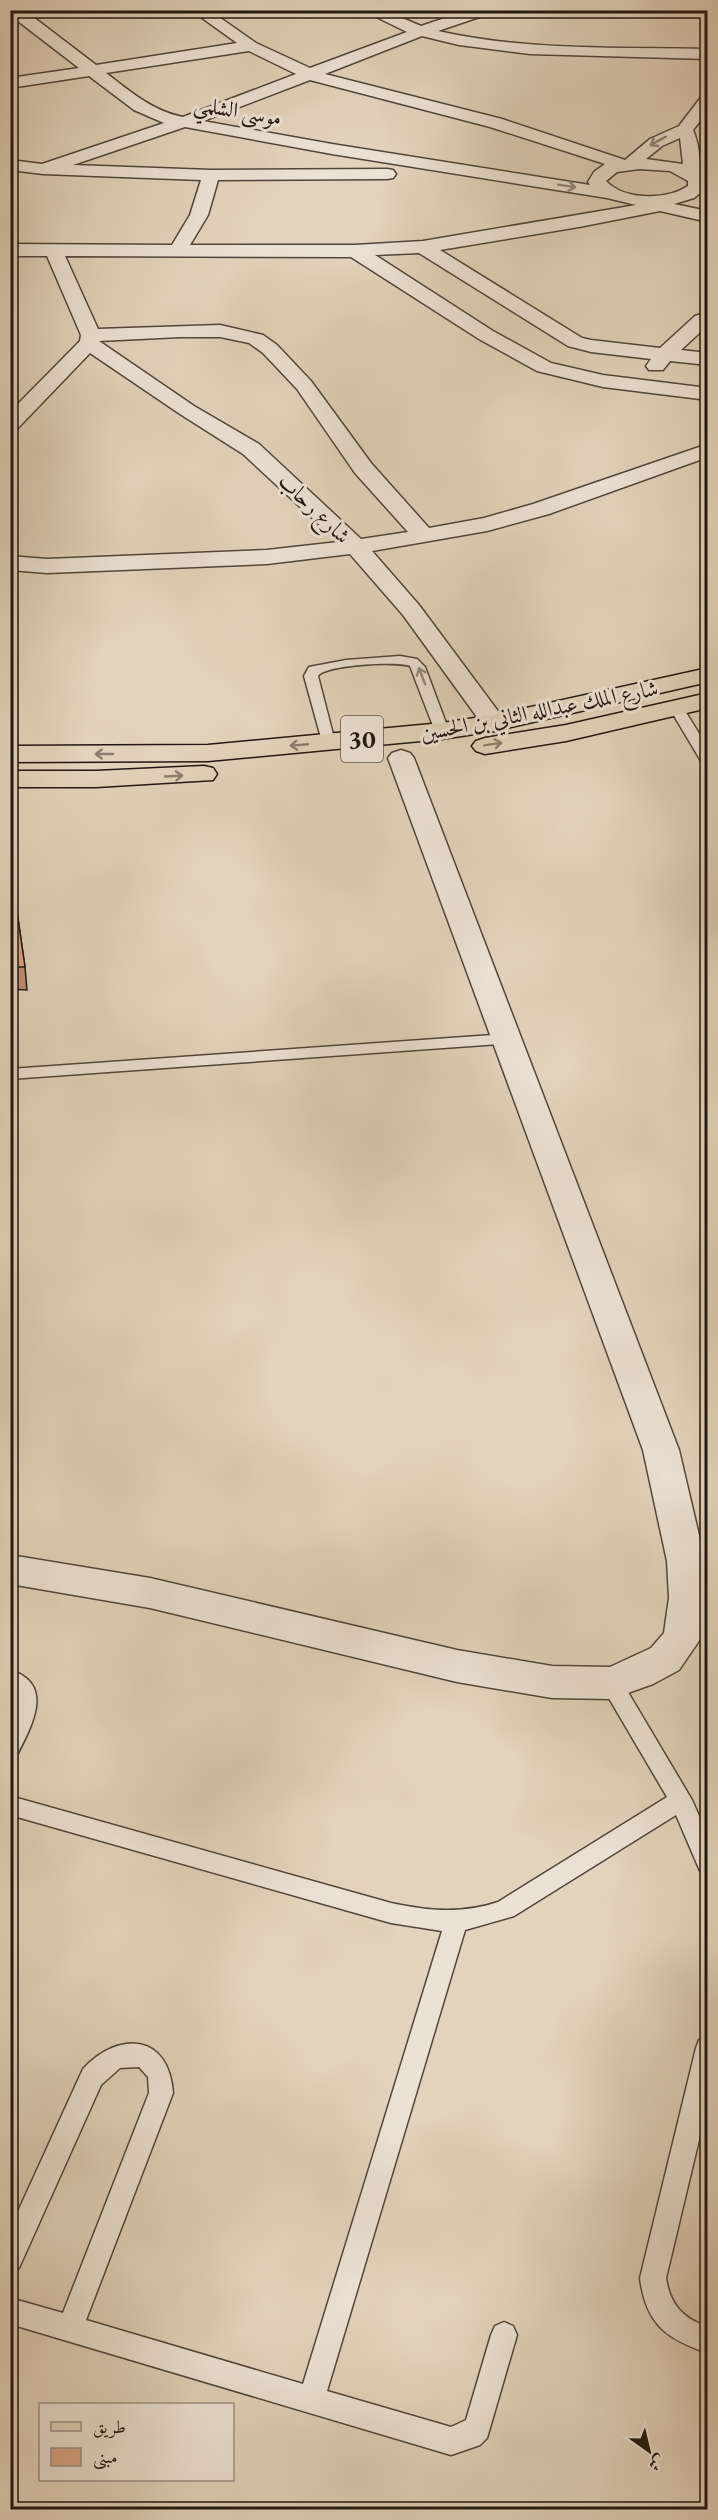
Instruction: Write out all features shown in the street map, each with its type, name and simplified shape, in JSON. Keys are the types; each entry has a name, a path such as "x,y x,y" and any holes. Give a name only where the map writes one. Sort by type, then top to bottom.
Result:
{"main road":[{"name":"شارع الملك عبدالله الثاني بن الحسين","path":"10,754 208,753 442,731 494,723 708,675"},
{"name":"شارع الملك عبدالله الثاني بن الحسين","path":"10,779 96,779 213,774 402,758 566,733 708,700"}],"street":[{"path":"198,10 251,46 311,75 462,114 625,166"},
{"path":"369,10 422,31 460,40 524,49 708,54"},
{"path":"43,169 182,123 422,31 486,10"},
{"name":"موسى الشلمي","path":"13,12 140,107 182,123 488,173"},
{"path":"10,82 251,46"},
{"path":"607,190 597,180 602,173 625,166 641,151 660,139 685,130 702,114 708,99"},
{"path":"685,130 702,187"},
{"path":"522,132 607,190"},
{"path":"10,165 43,169 211,175 393,174 457,169"},
{"path":"488,173 668,166 702,187"},
{"path":"488,173 607,190 660,201 708,216"},
{"path":"177,252 199,214 211,175"},
{"path":"10,250 355,251 423,247 579,222 660,201 702,187"},
{"path":"579,222 607,190"},
{"path":"423,247 575,342 708,359"},
{"path":"54,251 90,339"},
{"path":"355,251 486,335 544,367 603,381 708,394"},
{"path":"644,385 664,355 702,320 708,318"},
{"path":"10,425 90,339 180,331 220,331 256,339 270,349 304,385 363,468 424,536"},
{"name":"شارع رحاب","path":"90,339 187,410 250,449 282,476 356,547 411,610 494,723"},
{"path":"10,563 47,566 267,557 356,547 424,536 486,524 541,509 708,450"},
{"path":"10,1569 150,1593 457,1666 552,1682 611,1683 639,1673 665,1659 682,1638 688,1598 686,1561 661,1450 402,758"}],"lane":[{"path":"328,742 311,676 314,670 326,667 399,660 413,662 420,669 442,731"},
{"path":"677,709 708,761"},
{"path":"10,1074 507,1039"},
{"path":"10,1678 23,1688 27,1698 27,1708 10,1747"},
{"path":"611,1683 681,1800 708,1864"},
{"path":"10,1805 391,1913 434,1922 456,1923 482,1918 506,1909 681,1800"},
{"path":"311,2400 456,1923"},
{"path":"708,2048 653,2278 654,2294 660,2309 671,2322 685,2332 708,2340"},
{"path":"10,2259 92,2077 100,2065 114,2056 129,2053 144,2057 156,2066 162,2079 161,2093 70,2328"},
{"path":"10,2311 451,2441 470,2435 477,2428 504,2335"}],"building":[{"path":"10,863 25,967 10,967"}]}
